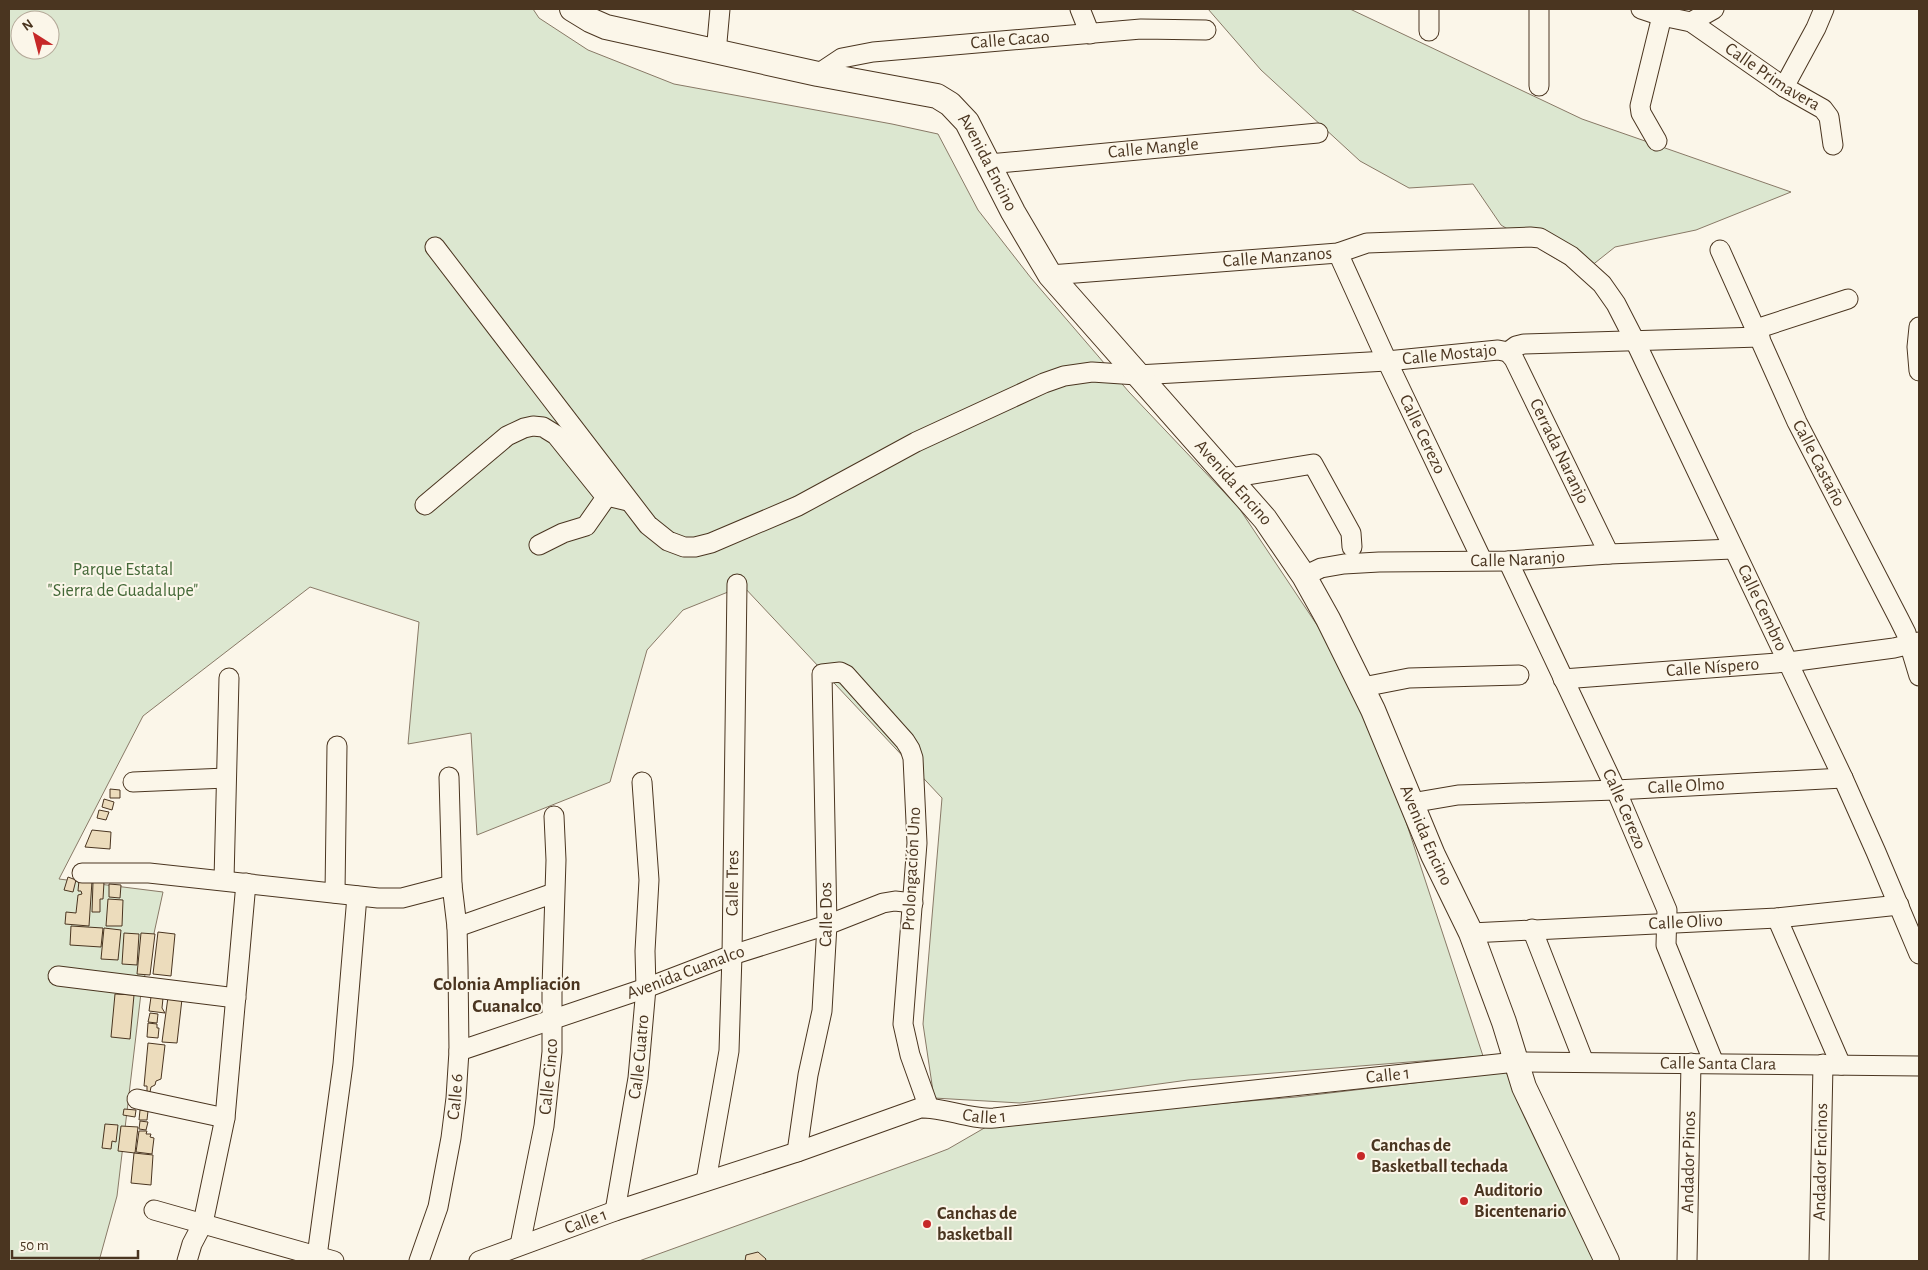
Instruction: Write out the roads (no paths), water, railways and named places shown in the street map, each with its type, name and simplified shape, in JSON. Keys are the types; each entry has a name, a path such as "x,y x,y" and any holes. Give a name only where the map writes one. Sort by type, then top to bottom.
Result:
{"main road":[{"name":"Avenida Encino","path":"585,13 606,27 818,74 937,96 960,113 967,122 1013,212 1050,275 1265,519 1304,576 1363,687 1433,855 1471,933 1504,1022 1524,1087 1607,1261"}],"street":[{"path":"716,52 720,9"},
{"path":"1080,9 1090,34"},
{"path":"1429,9 1429,31"},
{"path":"1538,9 1540,86"},
{"path":"1641,9 1691,22 1714,9"},
{"path":"1784,87 1824,9"},
{"path":"1658,141 1641,113 1640,106 1662,16"},
{"name":"Calle Primavera","path":"1691,22 1784,87 1826,112 1830,122 1833,145"},
{"name":"Calle Cacao","path":"818,74 842,58 873,52 1141,29 1206,30"},
{"name":"Calle Mangle","path":"989,164 1318,133"},
{"name":"Calle Manzanos","path":"1050,275 1338,253 1367,243 1530,237 1540,238 1571,256 1588,271"},
{"name":"Calle Mostajo","path":"435,247 648,525 668,541 684,547 695,548 798,506 916,442 1044,383 1064,376 1092,372 1137,375 1387,361 1498,350 1508,352 1516,346 1524,344 1635,341 1758,333 1848,299"},
{"name":"Calle Castaño","path":"1720,250 1797,422 1899,619 1914,643 1919,676"},
{"name":"Calle Cerezo","path":"1338,253 1387,361 1482,560"},
{"name":"Calle Cembro","path":"1588,271 1602,284 1616,304 1635,341 1788,662 1899,905 1914,931 1919,954"},
{"path":"1919,327 1917,347 1919,366"},
{"name":"Cerrada Naranjo","path":"1508,352 1514,359 1609,554"},
{"path":"425,505 507,436 524,428 534,426 543,428 556,435 607,496 628,501"},
{"path":"1230,478 1313,464 1351,533 1352,547"},
{"path":"539,544 563,533 586,526 607,496"},
{"name":"Calle Naranjo","path":"1304,576 1321,568 1344,564 1508,561 1609,554 1733,549"},
{"name":"Calle Cerezo","path":"1508,561 1616,790 1667,910 1666,946 1714,1063"},
{"name":"Calle Tres","path":"706,1180 729,1051 737,584"},
{"name":"Calle Níspero","path":"1563,679 1788,662 1914,643"},
{"name":"Prolongación Uno","path":"822,674 840,672 846,675 910,749 915,774 916,843 903,1024 910,1055 929,1108"},
{"name":"Calle Dos","path":"797,1152 808,1075 822,1010 828,925 822,674"},
{"path":"1363,687 1409,678 1520,675"},
{"path":"224,880 229,678"},
{"path":"335,893 337,746"},
{"name":"Calle 6","path":"418,1261 438,1207 450,1146 456,1098 459,1051 457,927 452,885 449,776"},
{"path":"133,782 226,778"},
{"name":"Calle Olmo","path":"1411,803 1458,795 1616,790 1842,778"},
{"name":"Calle Cuatro","path":"615,1211 638,1078 646,988 644,951 649,880 642,782"},
{"name":"Calle Cinco","path":"520,1245 544,1126 552,1052 556,860 554,816"},
{"path":"82,873 149,873 357,896 402,898 452,885"},
{"path":"187,1261 192,1244 203,1223 225,1118 246,884"},
{"path":"457,927 554,893"},
{"path":"154,1210 203,1223 314,1258 343,1064 357,896"},
{"name":"Avenida Cuanalco","path":"459,1051 646,988 732,955 828,925 884,903 895,901 912,903"},
{"name":"Calle Olivo","path":"1471,933 1777,918 1899,905"},
{"path":"1777,918 1842,1065"},
{"path":"1532,929 1584,1062"},
{"path":"58,976 236,998"},
{"name":"Calle 1","path":"479,1261 615,1211 797,1152 911,1110 929,1108 976,1119 994,1118 1516,1062"},
{"name":"Calle Santa Clara","path":"1516,1062 1919,1066"},
{"name":"Andador Pinos","path":"1687,1261 1691,1063"},
{"name":"Andador Encinos","path":"1819,1261 1823,1064"},
{"path":"137,1099 225,1118"}],"place":[{"name":"Canchas de Basketball techada","path":"1361,1156"},
{"name":"Auditorio Bicentenario","path":"1464,1201"},
{"name":"Canchas de basketball","path":"927,1224"}],"district":[{"name":"Colonia Ampliación Cuanalco","path":"507,995"}],"park label":[{"name":"Parque Estatal \"Sierra de Guadalupe\"","path":"123,580"}]}
